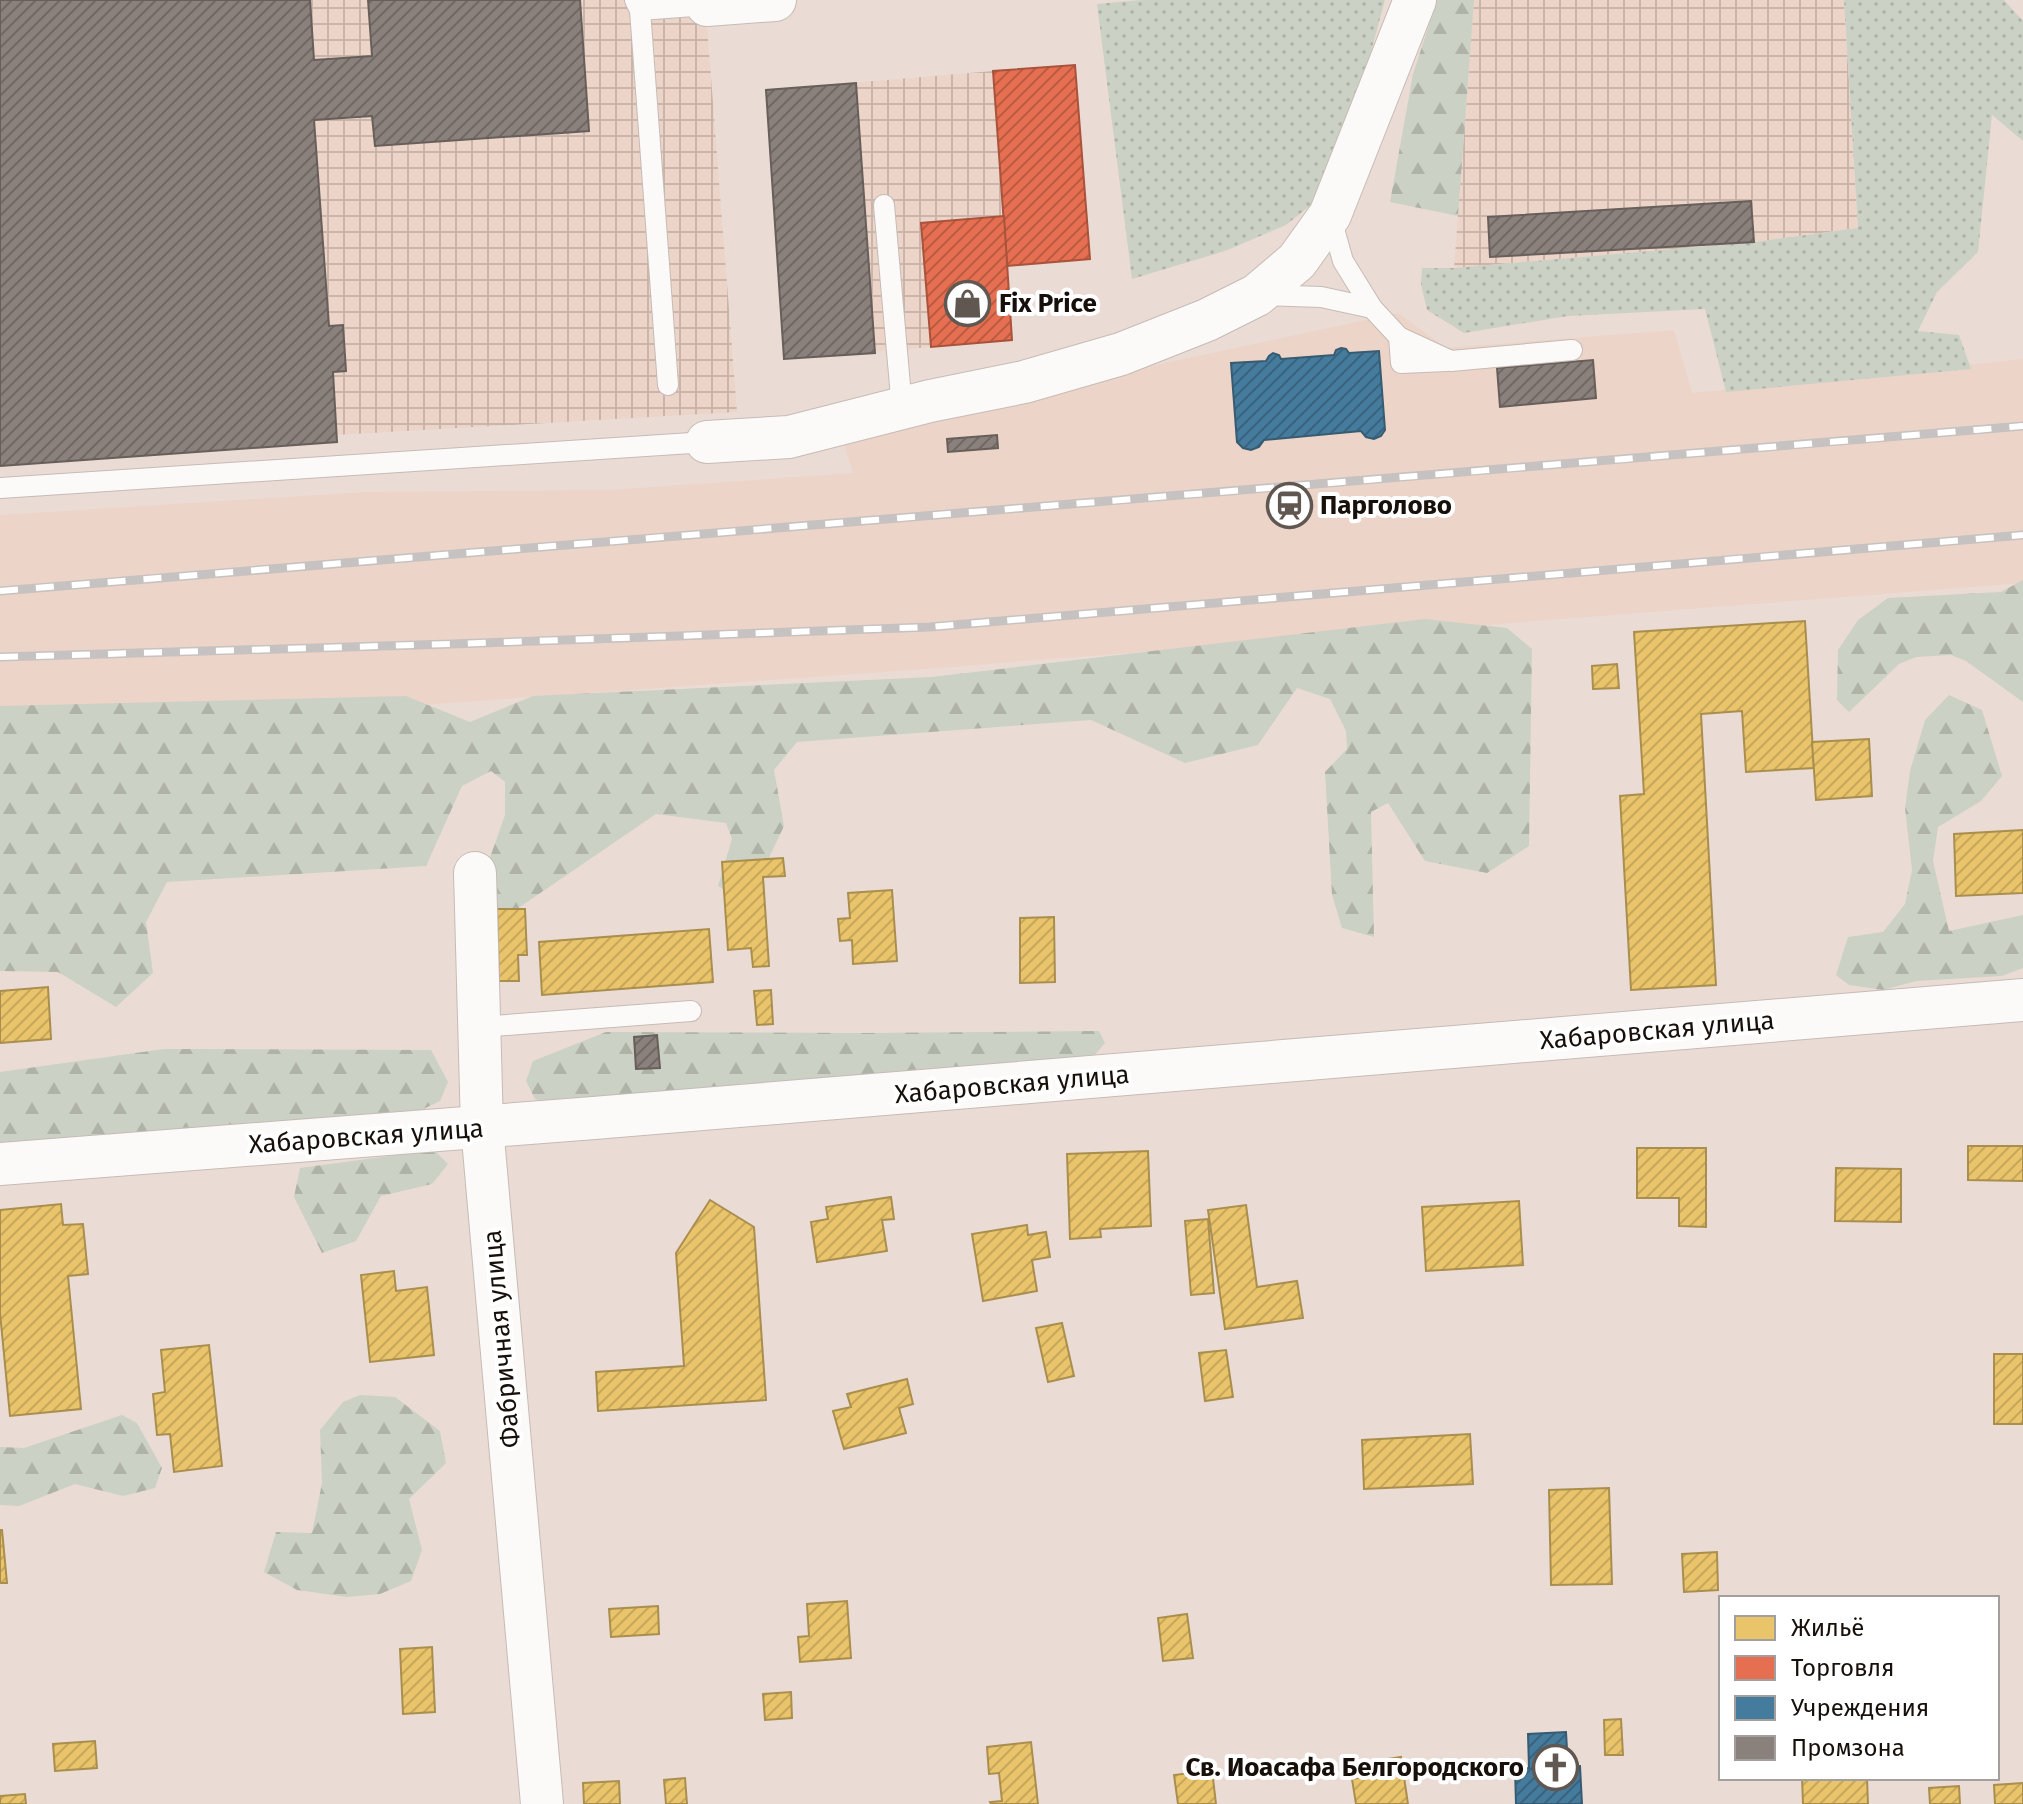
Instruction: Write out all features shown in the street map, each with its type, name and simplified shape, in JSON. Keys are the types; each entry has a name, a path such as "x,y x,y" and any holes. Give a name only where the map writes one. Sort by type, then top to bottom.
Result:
{"street":[{"path":"707,5 775,0"},
{"path":"707,442 789,437 902,408 1024,382 1121,354 1207,320 1257,295 1297,261 1330,215 1415,0"},
{"name":"Фабричная улица","path":"475,873 482,1127 542,1804"},
{"name":"Хабаровская улица","path":"0,1164 2023,1000"}],"lane":[{"path":"668,385 637,5 707,5"},
{"path":"884,205 902,408"},
{"path":"1330,215 1343,261 1372,308 1399,337 1451,361 1572,350"},
{"path":"1257,295 1321,297 1372,308"},
{"path":"0,488 707,442"},
{"path":"480,1027 691,1011"}],"shaded area":[{"path":"0,0 705,0 737,412 337,435 337,442 0,466"},
{"path":"1474,0 1844,0 1858,228 1754,242 1454,268"},
{"path":"993,71 1004,216 921,223 931,347 784,359 766,90"},
{"path":"1398,313 1446,348 1674,330 1692,393 2023,359 2023,583 899,671 0,735 0,515 364,492 610,490 853,473 844,444 909,418"}],"green space":[{"path":"1141,0 1385,0 1360,92 1316,201 1286,225 1225,251 1132,279 1097,4"},
{"path":"1437,0 1474,0 1458,216 1390,202 1413,74"},
{"path":"1844,0 2004,0 2023,21 2023,141 1992,115 1978,252 1937,292 1918,331 1959,335 1971,369 1726,392 1705,309 1568,316 1464,333 1427,310 1421,284 1422,268 1454,268 1754,242 1858,228"},
{"path":"2023,580 2023,702 1966,661 1951,655 1916,657 1899,664 1849,712 1837,700 1838,650 1858,620 1888,598 2001,592"},
{"path":"1425,619 1507,628 1532,649 1529,846 1487,873 1425,861 1388,803 1371,812 1374,937 1342,928 1332,895 1325,772 1347,749 1346,731 1330,699 1297,688 1258,745 1185,763 1091,720 797,742 774,770 784,826 747,904 718,886 732,839 726,823 656,814 480,934 475,900 505,815 505,782 491,771 462,786 426,866 167,882 146,922 153,973 116,1007 58,972 0,971 0,706 406,696 470,722 533,696 932,677"},
{"path":"1949,695 1982,710 2002,776 1981,801 1938,827 1933,861 1949,931 2023,915 2023,968 2002,976 1916,981 1883,990 1849,985 1836,975 1848,937 1883,932 1905,904 1912,870 1905,808 1910,771 1925,720"},
{"path":"1099,1031 1105,1043 1092,1058 553,1105 535,1099 526,1081 533,1061 606,1032"},
{"path":"164,1049 431,1050 448,1082 440,1101 407,1117 0,1147 0,1072"},
{"path":"434,1150 448,1164 432,1184 381,1196 356,1241 322,1253 294,1197 300,1168"},
{"path":"360,1395 395,1397 440,1431 446,1463 409,1499 422,1550 411,1581 380,1594 347,1597 297,1590 264,1572 276,1532 312,1533 322,1483 320,1430 343,1402"},
{"path":"122,1415 137,1423 162,1468 155,1488 123,1496 75,1484 19,1506 0,1505 0,1447 24,1448"}],"building: Жильё":[{"path":"1805,621 1814,768 1746,772 1742,711 1701,714 1716,985 1631,990 1620,796 1644,794 1634,632"},
{"path":"1617,664 1619,688 1593,689 1592,666"},
{"path":"1869,739 1872,796 1816,800 1812,742"},
{"path":"2023,830 2023,893 1956,896 1954,834"},
{"path":"783,858 785,876 763,877 769,966 753,967 751,948 728,950 722,862"},
{"path":"892,890 897,961 853,964 852,940 840,941 838,919 850,918 848,893"},
{"path":"497,909 525,909 527,955 518,955 519,981 499,981"},
{"path":"1054,917 1055,982 1020,983 1020,918"},
{"path":"709,929 713,982 542,995 539,942"},
{"path":"48,987 51,1039 0,1043 0,991"},
{"path":"771,990 773,1024 757,1025 754,991"},
{"path":"1968,1146 2023,1146 2023,1181 1968,1180"},
{"path":"1637,1148 1706,1148 1706,1227 1679,1226 1679,1198 1637,1198"},
{"path":"1148,1151 1151,1226 1100,1229 1101,1237 1070,1239 1067,1154"},
{"path":"1836,1168 1901,1169 1901,1222 1835,1221"},
{"path":"891,1197 894,1219 882,1220 887,1251 817,1262 811,1222 828,1219 826,1207"},
{"path":"710,1200 754,1227 766,1400 598,1411 596,1372 684,1366 676,1253"},
{"path":"1519,1201 1523,1265 1426,1271 1422,1207"},
{"path":"61,1204 63,1225 83,1224 88,1274 68,1276 81,1409 10,1416 0,1313 0,1210"},
{"path":"1246,1205 1257,1287 1297,1281 1303,1318 1225,1329 1208,1210"},
{"path":"1208,1219 1214,1293 1191,1295 1185,1221"},
{"path":"1027,1225 1028,1235 1046,1232 1050,1257 1032,1260 1037,1291 983,1301 972,1234"},
{"path":"394,1271 396,1291 427,1287 434,1355 370,1362 361,1275"},
{"path":"1062,1323 1074,1376 1048,1382 1036,1328"},
{"path":"209,1345 222,1466 174,1472 170,1434 157,1435 153,1394 165,1392 161,1350"},
{"path":"1226,1350 1233,1397 1205,1401 1199,1353"},
{"path":"1994,1354 2023,1354 2023,1424 1994,1424"},
{"path":"907,1379 913,1404 899,1408 906,1433 844,1449 833,1411 851,1407 847,1394"},
{"path":"1470,1434 1473,1484 1364,1489 1362,1440"},
{"path":"1609,1488 1612,1584 1551,1585 1549,1490"},
{"path":"2,1530 7,1583 0,1583"},
{"path":"1717,1552 1718,1590 1684,1592 1682,1554"},
{"path":"847,1601 851,1658 800,1662 798,1637 809,1636 807,1604"},
{"path":"658,1606 659,1634 611,1637 609,1609"},
{"path":"1187,1614 1193,1658 1163,1661 1158,1618"},
{"path":"432,1647 435,1712 403,1714 400,1649"},
{"path":"791,1692 792,1718 765,1720 763,1694"},
{"path":"1621,1719 1623,1755 1605,1755 1604,1720"},
{"path":"95,1741 97,1768 55,1771 53,1744"},
{"path":"1031,1742 1038,1804 991,1804 1002,1801 999,1773 989,1774 987,1747"},
{"path":"1401,1757 1408,1804 1356,1804 1352,1779 1371,1776 1369,1762"},
{"path":"1212,1770 1216,1804 1178,1804 1174,1775"},
{"path":"685,1778 687,1804 666,1804 664,1780"},
{"path":"1802,1780 1867,1780 1868,1804 1803,1804"},
{"path":"619,1781 620,1804 584,1804 583,1783"},
{"path":"2023,1783 2023,1804 1995,1804 1994,1785"},
{"path":"1959,1786 1960,1804 1930,1804 1929,1788"},
{"path":"25,1794 26,1804 0,1804 0,1796"}],"building: Торговля":[{"path":"1075,65 1090,259 1007,266 993,71"},
{"name":"Fix Price","path":"1004,216 1012,340 931,347 921,223"}],"building: Учреждения":[{"name":"Парголово","path":"1341,348 1349,353 1379,351 1385,430 1381,436 1374,439 1366,437 1361,431 1264,440 1259,447 1251,450 1237,442 1231,363 1266,361 1273,353 1281,359 1334,355"},
{"name":"Св. Иоасафа Белгородского","path":"1566,1732 1568,1767 1580,1766 1582,1804 1516,1804 1515,1769 1529,1768 1528,1734"}],"building: Промзона":[{"path":"0,0 310,0 314,60 372,56 368,0 580,0 589,131 375,146 372,116 314,120 329,326 343,325 346,371 333,372 337,442 0,466"},
{"path":"856,83 875,353 784,359 766,90"},
{"path":"1751,201 1754,242 1490,257 1488,217"},
{"path":"1593,360 1596,398 1500,407 1497,368"},
{"path":"997,435 998,448 948,452 947,439"},
{"path":"657,1035 660,1068 636,1069 634,1037"}],"railway":[{"path":"0,591 2023,426"},
{"path":"0,657 930,627 2023,535"}],"place":[{"name":"Fix Price","path":"968,303"},
{"name":"Парголово","path":"1289,505"},
{"name":"Св. Иоасафа Белгородского","path":"1555,1767"}]}
